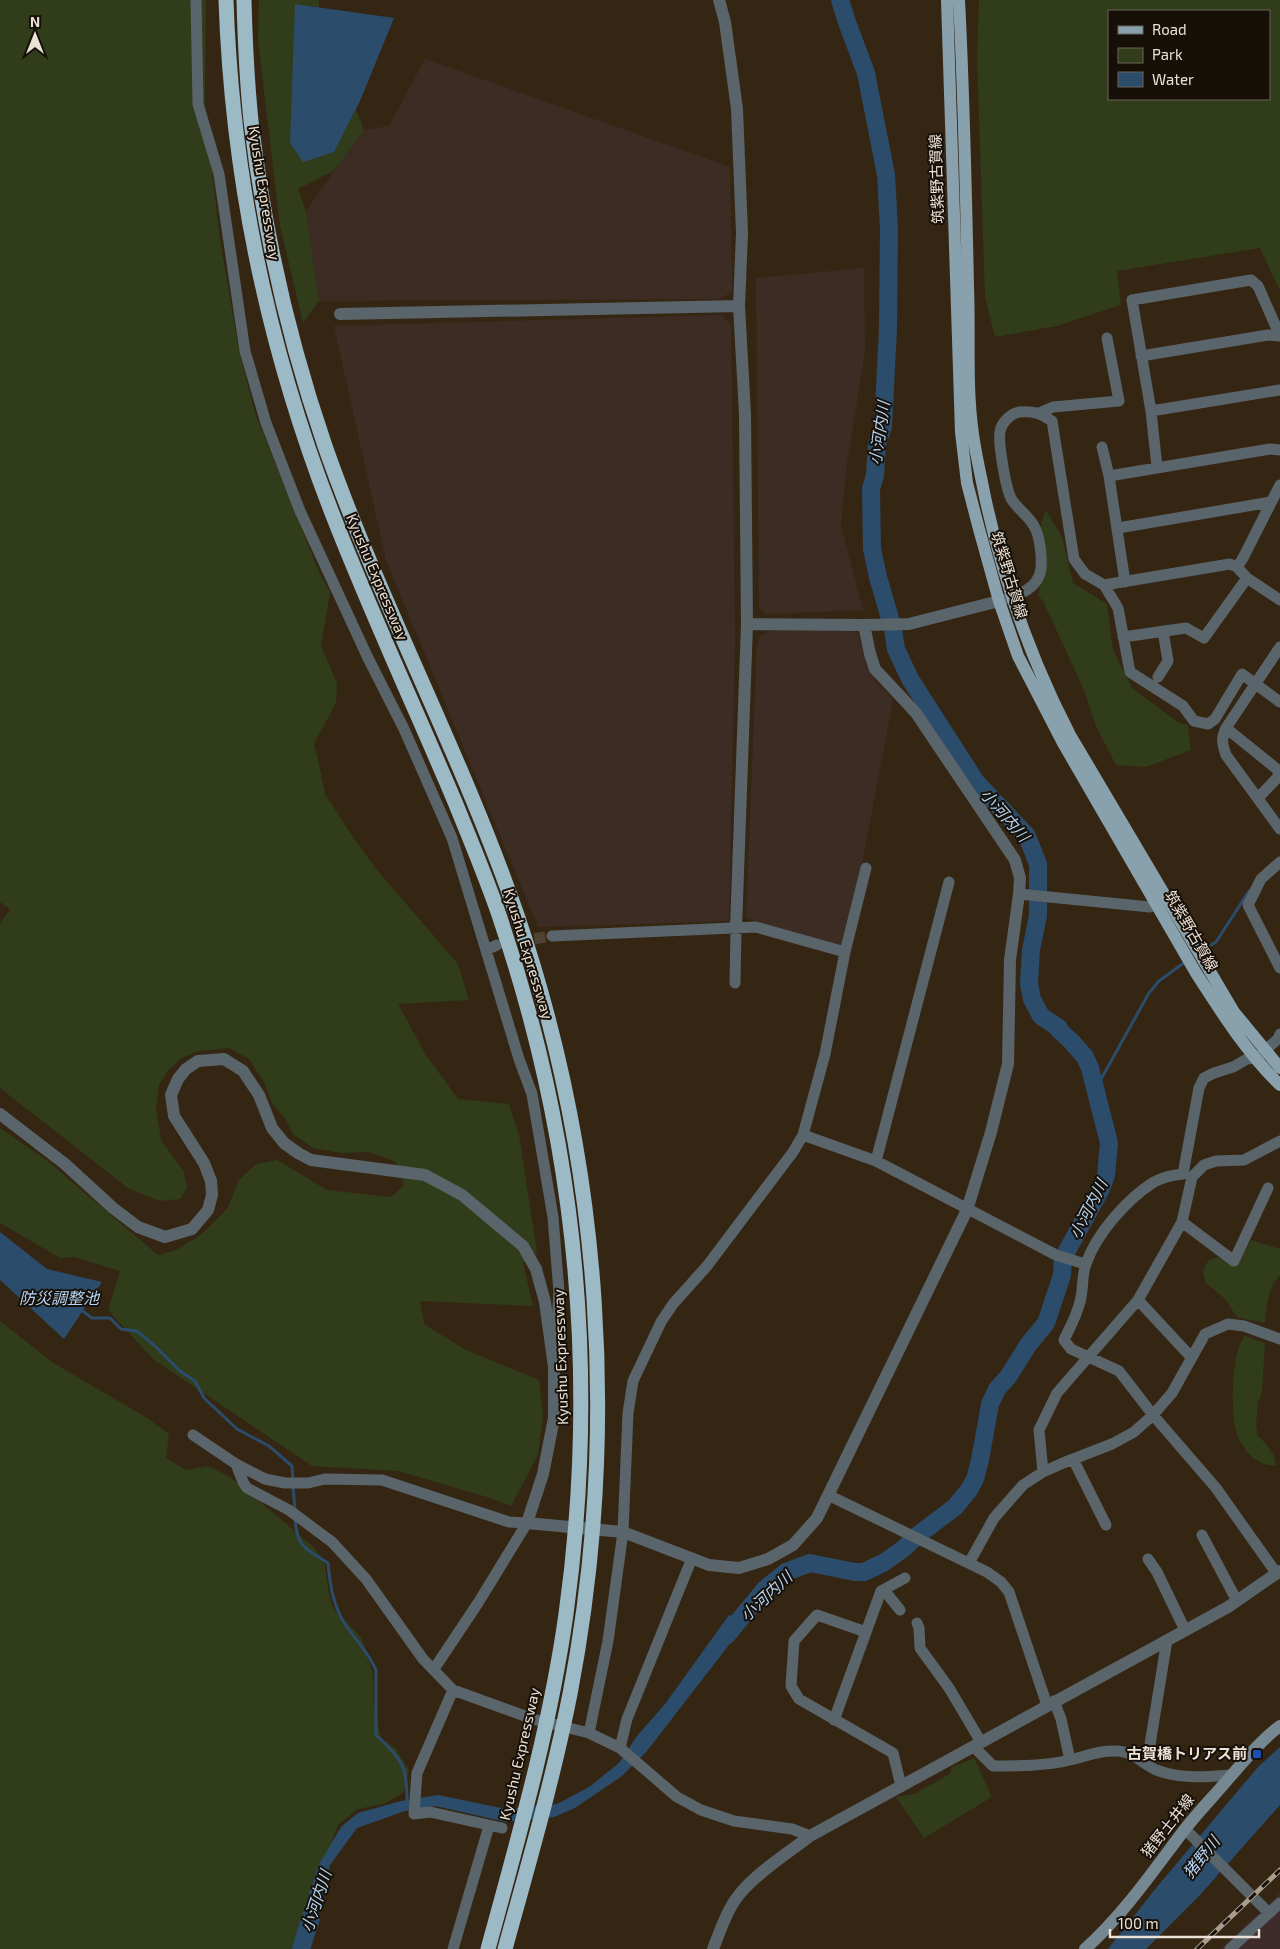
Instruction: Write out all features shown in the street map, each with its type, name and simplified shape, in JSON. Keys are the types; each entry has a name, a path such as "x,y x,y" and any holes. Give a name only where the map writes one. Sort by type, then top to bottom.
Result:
{"highway":[{"name":"Kyushu Expressway","path":"226,0 234,120 245,198 254,252 289,390 331,511 482,867 516,967 547,1083 568,1200 575,1264 582,1410 575,1542 565,1619 552,1694 520,1831 488,1949"},
{"name":"Kyushu Expressway","path":"244,0 251,117 264,205 282,300 307,390 344,497 379,585 500,868 534,969 565,1084 584,1193 593,1273 598,1391 592,1546 570,1695 538,1830 504,1949"}],"main road":[{"name":"筑紫野古賀線","path":"947,0 961,432 967,483 978,530 999,601 1018,656 1044,709 1215,1004 1260,1055 1280,1068"},
{"name":"筑紫野古賀線","path":"959,0 972,432 993,531 1012,597 1030,651 1070,735 1234,1012 1280,1085"},
{"name":"猪野土井線","path":"1085,1949 1114,1921 1190,1834 1231,1776 1264,1738 1280,1726"}],"street":[{"path":"196,0 198,104 219,174 245,352 266,422 300,511 404,729 452,838 532,1094 553,1218 559,1292 554,1366 554,1418 543,1474 527,1523 478,1603 434,1669"},
{"path":"720,0 737,109 742,233 739,306 744,414 747,624 735,983"},
{"path":"1141,356 1268,335 1280,336 1258,286 1251,280 1132,300 1141,356 1151,411 1157,467"},
{"path":"340,314 739,306"},
{"path":"1040,413 1053,407 1119,401 1107,338"},
{"path":"1151,411 1280,390"},
{"path":"747,624 909,624 999,601 1024,592 1036,583 1041,568 1037,531 1030,519 1012,500 1007,486 1000,432 1006,420 1016,412 1032,411 1040,413 1052,421 1074,559 1085,574 1104,585 1118,608 1130,672 1183,706 1194,722 1199,724 1208,724 1215,718 1242,674 1280,702"},
{"path":"1102,447 1118,528 1126,582"},
{"path":"1108,476 1270,449 1280,450"},
{"path":"1237,567 1280,485"},
{"path":"1118,528 1271,502"},
{"path":"1104,585 1230,564 1237,567 1247,578 1280,600"},
{"path":"1123,637 1186,628 1204,638 1247,578"},
{"path":"193,1435 236,1464 265,1479 286,1484 308,1483 324,1479 382,1480 509,1522 624,1532 709,1565 739,1568 768,1559 793,1545 817,1518 967,1210 991,1132 1008,1064 1010,960 1023,894 1015,860 916,713 875,669 870,654 869,625"},
{"path":"1158,677 1168,661 1163,631"},
{"path":"1280,647 1222,736 1226,755 1280,829"},
{"path":"1226,728 1278,770 1278,777 1258,798"},
{"path":"1279,964 1248,905 1262,879 1280,862"},
{"path":"590,1733 608,1641 624,1532 628,1413 633,1381 661,1322 673,1304 707,1266 793,1152 803,1135 825,1054 845,952 866,868"},
{"path":"876,1161 949,882"},
{"path":"1023,894 1150,906 1157,904"},
{"path":"552,936 756,927 845,952"},
{"path":"486,950 497,945"},
{"path":"1043,1472 1039,1430 1057,1393 1138,1300 1182,1222 1199,1088 1204,1078 1214,1072 1233,1067 1247,1059 1260,1055 1280,1034"},
{"path":"0,1114 66,1164 113,1208 138,1227 165,1237 192,1230 208,1210 212,1195 211,1181 204,1162 174,1116 171,1095 178,1079 186,1069 198,1061 224,1058 243,1071 259,1095 272,1128 284,1143 298,1153 311,1160 426,1175 462,1195 523,1246 536,1269 545,1302 554,1366"},
{"path":"803,1135 876,1161 1056,1255 1083,1263"},
{"path":"712,1949 728,1913 742,1890 763,1871 810,1836 1237,1601 1278,1572 1216,1488 1153,1415 1119,1371 1071,1349 1064,1340 1080,1304 1083,1263 1116,1216 1137,1195 1155,1182 1170,1176 1187,1175 1204,1165 1216,1161 1244,1160 1280,1140"},
{"path":"1182,1222 1234,1261 1268,1188"},
{"path":"1138,1300 1191,1357"},
{"path":"969,1563 994,1518 1024,1485 1043,1472 1127,1436 1153,1415 1172,1393 1205,1334 1228,1324 1244,1326 1280,1339"},
{"path":"1073,1460 1106,1525"},
{"path":"236,1464 242,1482 247,1488 289,1510 332,1542 366,1579 423,1659 453,1690 532,1719 590,1733 620,1748 677,1796 701,1810 734,1821 792,1829 810,1836"},
{"path":"828,1494 988,1572 1000,1582 1009,1592 1050,1703 1061,1719 1070,1760"},
{"path":"1202,1535 1237,1601"},
{"path":"620,1748 627,1719 692,1558"},
{"path":"1148,1558 1185,1630"},
{"path":"834,1720 881,1591 904,1578"},
{"path":"884,1590 900,1610"},
{"path":"866,1632 817,1615 794,1641 791,1686 799,1700 893,1753 901,1786"},
{"path":"917,1623 920,1628 920,1648 950,1688 978,1744 993,1766 1070,1760 1090,1753 1113,1750 1132,1754 1156,1770 1172,1774 1199,1778 1231,1776"},
{"path":"1147,1763 1167,1640"},
{"path":"453,1690 417,1773 414,1814 430,1812 502,1828"},
{"path":"453,1949 489,1826"},
{"path":"1190,1834 1270,1913"},
{"path":"1230,1949 1280,1902"}],"shaded area":[{"path":"425,59 730,167 732,292 719,299 319,301 306,211 364,130 389,126"},
{"path":"864,268 865,351 846,470 841,526 863,610 766,614 759,607 756,278"},
{"path":"722,315 731,326 735,635 729,921 538,927 386,560 334,326"},
{"path":"770,631 851,631 858,633 866,664 877,683 893,700 863,859 840,947 746,918 757,644 760,637"},
{"path":"1280,1893 1280,1949 1220,1949"}],"green space":[{"path":"0,0 206,0 205,104 219,233 239,351 256,416 319,572 330,592 321,646 337,683 336,703 314,744 325,794 377,870 458,964 469,1000 398,1004 426,1055 458,1099 509,1104 519,1135 537,1252 523,1263 533,1306 420,1301 424,1324 464,1349 539,1380 543,1416 538,1455 511,1506 398,1471 312,1466 153,1359 108,1310 120,1271 74,1257 60,1258 0,1223 0,1128 45,1159 158,1255 176,1250 202,1234 227,1209 239,1180 256,1164 277,1160 327,1190 391,1197 404,1185 396,1162 369,1152 341,1153 313,1148 294,1135 286,1120 272,1103 264,1082 249,1059 229,1048 198,1051 182,1058 169,1069 159,1085 156,1108 161,1140 184,1172 187,1188 180,1199 159,1201 128,1188 0,1088 0,924 10,909 0,902"},
{"path":"259,0 319,0 319,7 295,4 334,152 356,109 364,130 335,170 298,189 306,211 319,301 303,323 280,226 258,40"},
{"path":"979,0 1280,0 1280,291 1260,248 1117,271 1121,305 1057,326 995,337 985,297 977,56"},
{"path":"1046,510 1062,537 1073,583 1107,604 1113,650 1132,688 1179,723 1188,725 1191,750 1146,767 1116,765 1096,726 1084,690 1044,603 1038,595 1044,570 1041,523"},
{"path":"1251,1240 1280,1249 1280,1275 1270,1291 1265,1323 1237,1317 1225,1299 1205,1282 1203,1271 1208,1261 1217,1257 1237,1266"},
{"path":"0,1321 52,1362 147,1418 169,1434 166,1458 186,1470 208,1466 230,1477 315,1548 325,1565 333,1608 361,1637 373,1674 374,1706 381,1738 396,1749 409,1770 404,1792 384,1804 358,1809 338,1825 317,1881 299,1940 294,1949 0,1949"},
{"path":"1245,1336 1265,1343 1262,1392 1258,1403 1256,1424 1258,1436 1274,1456 1276,1465 1263,1464 1257,1460 1243,1446 1237,1434 1233,1412 1234,1369 1240,1344"},
{"path":"974,1758 992,1797 924,1838 896,1797 914,1794 950,1774 952,1767"}],"water":[{"path":"295,4 394,18 360,101 334,152 303,162 290,143"},
{"name":"防災調整池","path":"0,1232 47,1269 102,1282 64,1339 0,1280"},
{"path":"729,1615 749,1619 647,1751 622,1776 575,1808 554,1817 506,1822 436,1806 405,1811 357,1828 330,1865 312,1939 294,1941 318,1866 341,1827 358,1813 401,1801 438,1795 506,1809 557,1804 589,1787 619,1763 637,1736 665,1704"},
{"name":"猪野川","path":"1280,1747 1280,1805 1200,1895 1146,1949 1108,1949 1156,1888 1258,1767"}],"waterway":[{"name":"小河内川","path":"727,1635 765,1589 786,1572 810,1563 864,1572 883,1563 903,1549 955,1507 969,1490 975,1479 980,1460 990,1404 997,1389 1008,1377 1028,1345 1046,1323 1062,1275 1063,1258 1101,1189 1106,1175 1109,1143 1090,1068 1085,1057 1059,1028 1041,1016 1032,999 1029,984 1031,950 1038,916 1038,864 1027,836 976,782 910,679 896,649 893,629 878,577 872,549 871,489 875,475 877,444 883,426 888,329 889,228 886,175 866,73 840,0"},
{"path":"1201,951 1216,942 1249,891"},
{"path":"1095,1090 1149,993 1159,981 1185,962"},
{"path":"80,1309 92,1318 110,1318 121,1329 137,1331 180,1371 195,1381 204,1398 237,1429 269,1446 292,1466 293,1480"},
{"path":"293,1486 295,1510"},
{"path":"295,1518 300,1541 313,1554 328,1563 331,1587 338,1610 345,1624 366,1652 376,1670 376,1735 402,1764 406,1781 407,1803"},
{"name":"小河内川","path":"301,1949 311,1918"}],"tunnel":[{"path":"502,944 552,936"}],"railway":[{"path":"1197,1949 1280,1870"}],"place":[{"name":"古賀橋トリアス前","path":"1257,1754"}]}
